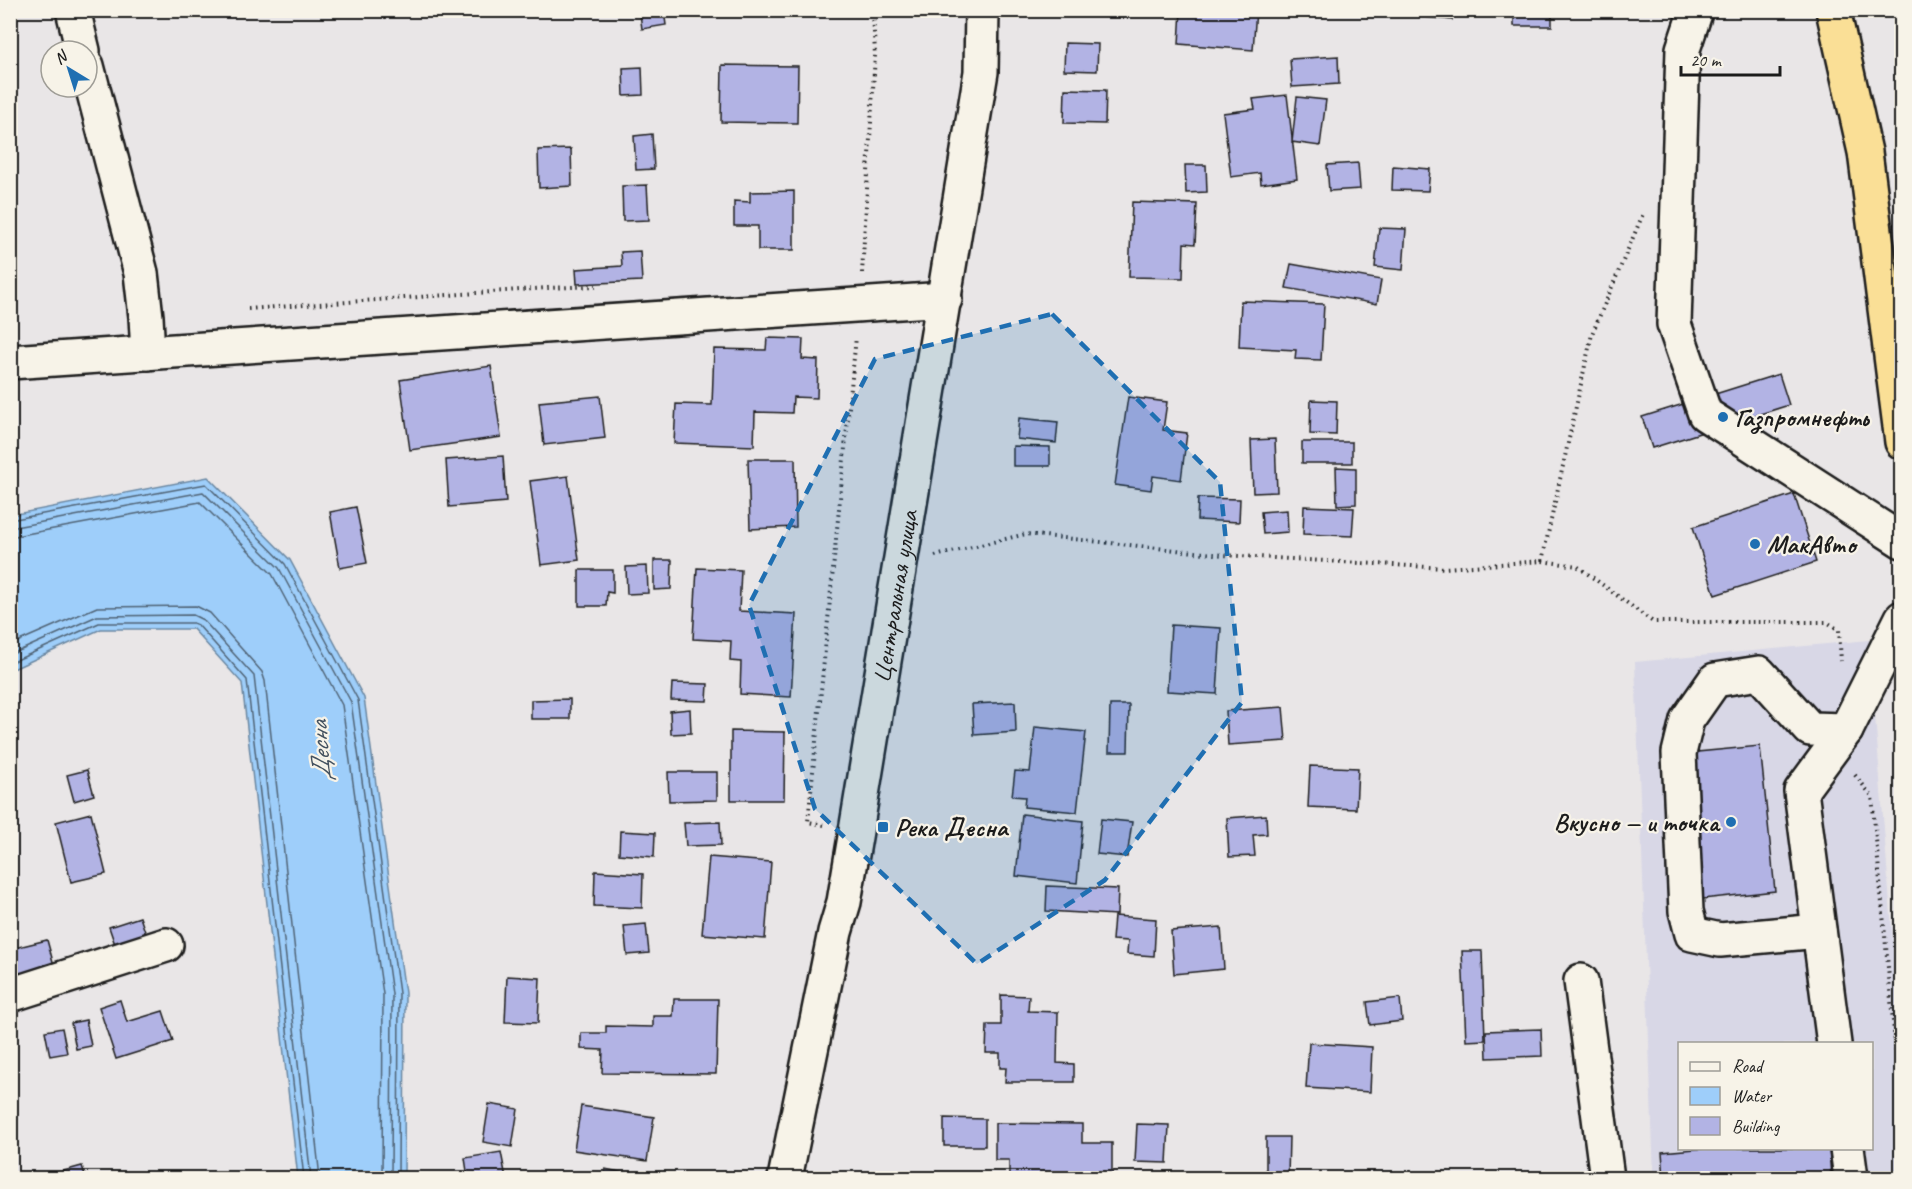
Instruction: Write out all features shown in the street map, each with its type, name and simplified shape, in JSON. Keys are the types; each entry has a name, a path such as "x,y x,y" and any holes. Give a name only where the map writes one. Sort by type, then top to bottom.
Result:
{"highway":[{"path":"1833,10 1865,152 1902,442"}],"street":[{"path":"73,10 80,39"},
{"name":"Центральная улица","path":"785,1179 835,932 844,902 981,72 981,10"},
{"path":"1696,10 1683,49 1674,324 1705,414 1902,541"},
{"path":"96,99 141,273 148,353"},
{"path":"10,362 945,298"},
{"path":"1834,1042 1801,791 1846,730 1902,618"},
{"path":"1819,931 1720,940 1692,934 1686,911 1679,753 1687,720 1715,680 1758,673 1810,729 1846,730"},
{"path":"10,995 166,945"},
{"path":"1581,981 1607,1179"},
{"path":"1848,1150 1851,1179"}],"path":[{"path":"861,278 875,55 873,10"},
{"path":"1542,561 1592,334 1647,204 1678,195"},
{"path":"932,557 1026,534 1223,555 1434,567 1542,561 1577,566 1653,622 1827,622 1839,630 1841,664"},
{"path":"1846,730 1849,767 1872,796 1902,1118"}],"highlighted area":[{"path":"1052,314 1220,482 1242,702 1105,880 977,964 815,809 749,605 875,359"}],"shaded area":[{"path":"1869,640 1901,1043 1901,1178 1654,1178 1635,662"}],"water":[{"name":"Десна","path":"208,477 290,560 364,698 405,993 404,1178 298,1178 242,683 193,629 101,629 11,670 11,515"}],"building":[{"path":"1181,10 1256,10 1253,50 1179,44"},
{"path":"1415,10 1453,10 1452,20 1415,16"},
{"path":"1514,10 1552,10 1552,26 1514,26"},
{"path":"664,11 666,25 642,29 640,14"},
{"path":"1065,43 1098,44 1097,71 1064,70"},
{"path":"1338,56 1339,84 1292,87 1290,59"},
{"path":"722,65 798,66 797,123 721,122"},
{"path":"642,67 643,95 624,96 623,68"},
{"path":"1065,89 1106,90 1105,124 1064,123"},
{"path":"1287,95 1297,179 1261,184 1260,173 1231,177 1223,113 1255,109 1253,99"},
{"path":"1297,97 1326,100 1320,146 1292,142"},
{"path":"652,134 654,169 636,170 634,136"},
{"path":"571,149 572,186 539,188 538,150"},
{"path":"1358,163 1360,189 1329,191 1327,165"},
{"path":"1185,165 1206,165 1207,192 1186,193"},
{"path":"1393,166 1430,169 1428,191 1392,190"},
{"path":"647,185 649,220 623,221 622,186"},
{"path":"794,191 794,250 758,250 758,226 734,226 734,201 750,202 750,192"},
{"path":"1132,202 1197,204 1195,244 1184,243 1183,278 1129,277"},
{"path":"1379,228 1406,229 1403,270 1375,267"},
{"path":"640,251 642,281 577,284 576,269 622,266 621,252"},
{"path":"1291,264 1381,280 1377,304 1286,288"},
{"path":"1241,301 1324,304 1321,360 1295,359 1296,350 1239,347"},
{"path":"767,338 803,339 802,359 818,360 817,398 793,397 792,413 755,412 754,446 674,443 676,404 712,405 714,349 766,350"},
{"path":"491,366 501,437 410,450 400,380"},
{"path":"1779,374 1789,405 1652,448 1642,417"},
{"path":"600,396 605,438 544,445 539,402"},
{"path":"1128,397 1167,402 1163,430 1187,433 1181,480 1153,476 1151,490 1115,485"},
{"path":"1311,400 1337,401 1336,435 1310,434"},
{"path":"1019,418 1058,422 1056,443 1017,439"},
{"path":"1275,439 1277,492 1253,493 1251,440"},
{"path":"1302,442 1352,442 1352,463 1302,463"},
{"path":"1013,446 1050,447 1050,466 1013,466"},
{"path":"503,456 506,502 449,507 446,460"},
{"path":"748,459 795,459 796,527 750,529"},
{"path":"1336,467 1356,468 1356,504 1337,505"},
{"path":"568,476 579,560 541,565 530,481"},
{"name":"МакАвто","path":"1794,494 1816,562 1715,595 1693,527"},
{"path":"1198,498 1240,499 1239,522 1197,520"},
{"path":"1304,506 1354,508 1352,536 1303,534"},
{"path":"356,507 367,563 340,568 330,512"},
{"path":"1287,510 1288,532 1263,534 1261,512"},
{"path":"654,560 672,560 671,589 654,590"},
{"path":"647,566 648,593 627,594 626,567"},
{"path":"697,568 741,570 739,611 796,614 791,697 740,694 741,662 730,661 731,641 693,639"},
{"path":"579,570 613,570 613,593 607,592 606,606 579,606"},
{"path":"1171,625 1221,628 1217,694 1167,691"},
{"path":"672,683 708,684 707,701 671,700"},
{"path":"570,699 570,719 531,719 531,700"},
{"path":"1015,702 1016,732 974,735 972,704"},
{"path":"1110,705 1129,705 1128,752 1109,752"},
{"path":"1283,707 1286,741 1228,745 1226,711"},
{"path":"690,709 691,733 671,734 670,711"},
{"path":"1035,727 1086,732 1077,812 1024,807 1025,797 1012,796 1015,771 1030,772"},
{"path":"731,731 785,732 784,800 731,800"},
{"name":"Вкусно — и точка","path":"1760,746 1775,891 1703,899 1687,753"},
{"path":"1310,766 1358,768 1356,809 1308,807"},
{"path":"87,770 94,795 74,801 67,775"},
{"path":"668,772 717,772 717,800 669,801"},
{"path":"91,813 106,874 71,882 56,822"},
{"path":"1022,814 1083,821 1077,883 1016,876"},
{"path":"1266,815 1267,834 1253,835 1255,856 1229,857 1227,818"},
{"path":"1101,819 1132,822 1127,857 1097,854"},
{"path":"720,822 721,845 686,846 684,823"},
{"path":"620,831 655,833 654,857 619,854"},
{"path":"709,857 771,862 765,939 702,934"},
{"path":"595,871 643,874 642,908 594,906"},
{"path":"1047,886 1118,889 1117,915 1046,911"},
{"path":"1114,916 1156,919 1154,956 1127,954 1128,941 1112,940"},
{"path":"140,917 152,952 121,962 109,927"},
{"path":"646,924 649,953 627,955 624,926"},
{"path":"1221,927 1224,969 1174,974 1171,931"},
{"path":"47,940 55,969 11,980 10,949"},
{"path":"1462,951 1482,951 1485,1040 1466,1041"},
{"path":"507,976 540,978 538,1023 505,1022"},
{"path":"1001,995 1029,996 1028,1011 1058,1012 1057,1063 1074,1064 1074,1082 1005,1082 1006,1068 1000,1068 1000,1053 986,1053 987,1025 1001,1025"},
{"path":"1400,998 1402,1021 1370,1025 1367,1002"},
{"path":"674,999 718,999 716,1074 602,1073 603,1050 581,1049 581,1033 606,1033 606,1026 653,1027 653,1016 673,1016"},
{"path":"120,1000 127,1022 163,1011 173,1041 116,1059 99,1007"},
{"path":"86,1020 91,1046 76,1049 71,1023"},
{"path":"62,1028 67,1053 50,1056 45,1031"},
{"path":"1541,1029 1542,1056 1487,1058 1486,1031"},
{"path":"1309,1043 1372,1047 1370,1092 1306,1088"},
{"path":"489,1104 518,1109 512,1147 483,1142"},
{"path":"581,1106 654,1117 647,1161 574,1150"},
{"path":"944,1118 985,1119 985,1146 944,1146"},
{"path":"995,1123 1082,1124 1082,1143 1112,1143 1112,1178 1009,1178 1009,1160 995,1160"},
{"path":"1137,1124 1169,1125 1167,1163 1135,1162"},
{"path":"1266,1137 1289,1137 1288,1177 1266,1177"},
{"path":"1829,1150 1831,1178 1664,1178 1662,1152"},
{"path":"501,1152 506,1178 468,1178 465,1158"},
{"path":"82,1166 86,1178 62,1178 60,1172"},
{"path":"605,1169 645,1177 645,1178 604,1178"}],"place":[{"name":"Газпромнефть","path":"1723,417"},
{"name":"МакАвто","path":"1755,544"},
{"name":"Вкусно — и точка","path":"1731,822"},
{"name":"Река Десна","path":"883,827"}]}
